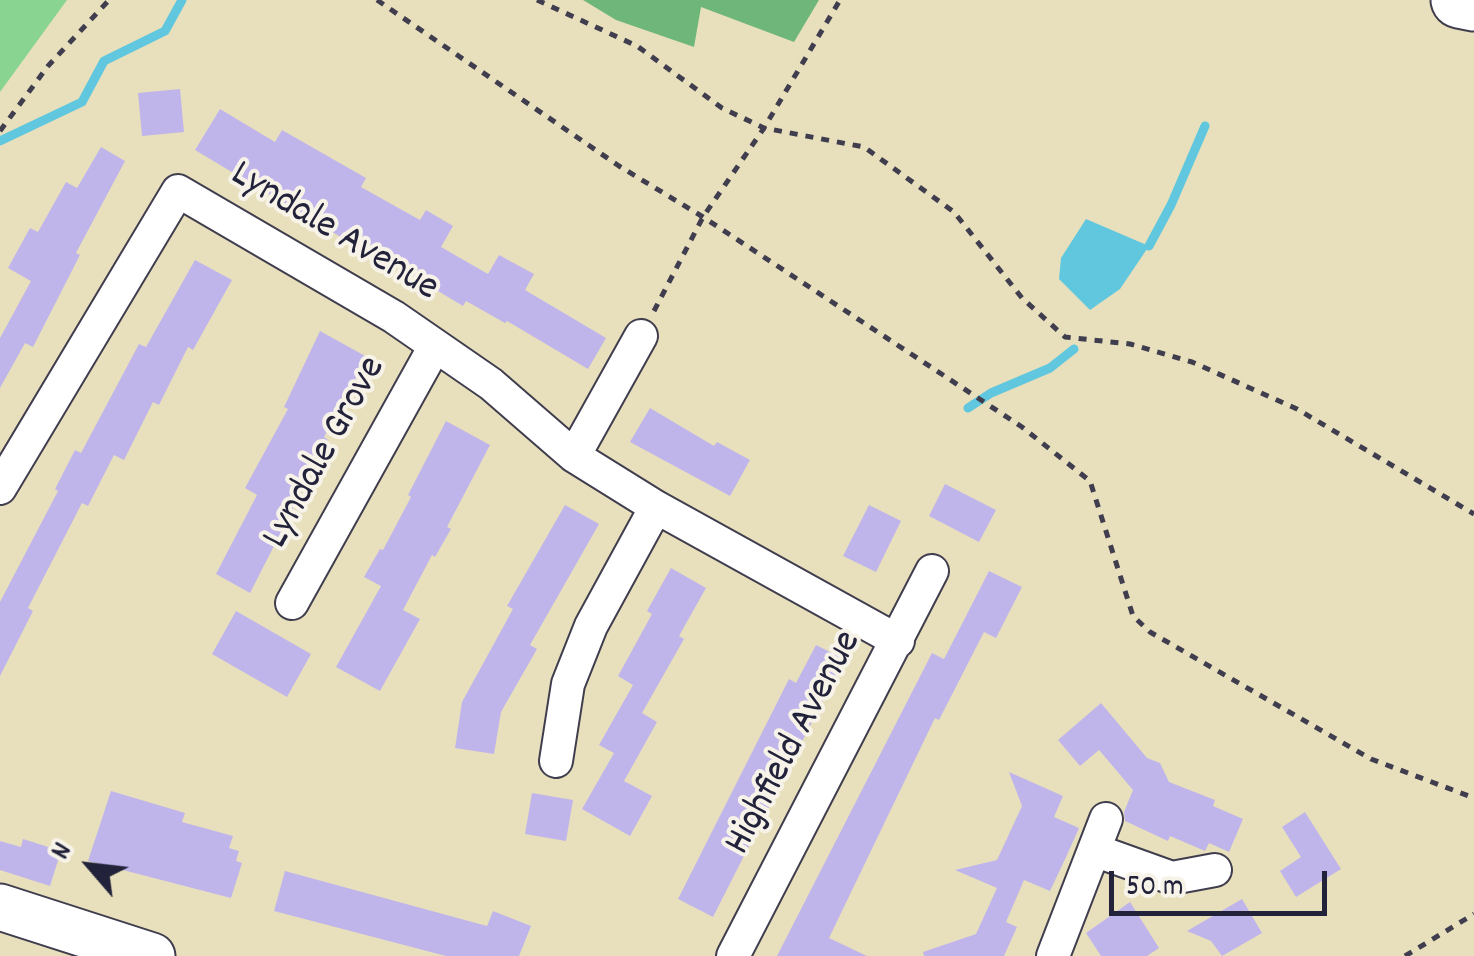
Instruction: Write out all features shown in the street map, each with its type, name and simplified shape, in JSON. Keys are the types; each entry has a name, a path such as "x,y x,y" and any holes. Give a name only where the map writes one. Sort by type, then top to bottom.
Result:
{"highway":[{"path":"1459,0 1474,3"}],"street":[{"name":"Lyndale Avenue","path":"0,488 178,191 394,317 491,384 574,456 656,507 898,641"},
{"path":"574,456 641,336"},
{"name":"Lyndale Grove","path":"292,603 435,346"},
{"path":"556,762 568,684 591,626 656,507"},
{"name":"Highfield Avenue","path":"734,956 932,572"},
{"path":"1053,956 1106,819"},
{"path":"1094,850 1172,878 1215,870"},
{"path":"0,907 152,956"}],"path":[{"path":"0,131 48,66 110,0"},
{"path":"377,0 619,166 1022,427 1090,480 1132,616 1150,632 1371,759 1474,798"},
{"path":"537,0 637,46 722,108 764,128 864,147 954,212 1022,298 1065,336 1130,344 1192,362 1297,409 1474,514"},
{"path":"641,336 703,217 764,128 840,0"},
{"path":"1405,956 1474,914"}],"green space":[{"path":"0,0 67,0 0,92"},
{"path":"583,0 819,0 794,42 701,7 694,47 616,20"}],"water":[{"path":"1086,219 1149,246 1120,289 1090,310 1059,279 1061,258"}],"building":[{"path":"180,89 184,132 142,136 138,93"},
{"path":"220,109 275,142 282,130 366,178 361,187 420,220 426,210 453,226 441,247 488,274 499,255 534,274 525,290 606,338 588,369 507,321 466,301 463,306 383,258 381,261 195,150"},
{"path":"101,147 125,161 76,253 80,255 33,347 25,343 0,388 0,338 31,281 8,268 30,228 38,232 66,182 77,188"},
{"path":"195,260 232,280 193,350 188,347 159,405 153,402 124,460 114,455 88,506 82,503 28,608 33,611 0,676 0,602 75,450 81,453 139,344 146,347"},
{"path":"320,331 367,357 250,593 216,574 257,495 245,488 288,409 284,407"},
{"path":"650,408 714,446 717,442 750,460 730,496 630,442"},
{"path":"446,421 490,445 447,527 451,529 435,557 432,555 403,610 420,619 380,691 336,667 381,586 364,577 411,497 408,495"},
{"path":"945,484 996,510 979,542 929,516"},
{"path":"565,505 599,524 530,645 537,649 501,712 494,754 455,748 462,702 513,609 507,606"},
{"path":"869,505 901,521 876,572 843,556"},
{"path":"671,568 706,588 679,636 684,639 642,713 657,722 624,781 652,796 630,836 582,809 614,753 599,745 633,685 618,676 652,614 647,611"},
{"path":"989,571 1022,587 996,638 984,632 939,720 935,718 829,938 867,956 777,956 932,653 944,659"},
{"path":"236,611 311,654 287,697 212,654"},
{"path":"816,645 844,659 713,917 678,899 789,679 796,683"},
{"path":"1101,703 1147,758 1160,763 1169,782 1215,800 1213,806 1243,819 1229,852 1209,843 1205,851 1170,836 1168,841 1125,821 1124,812 1133,790 1099,750 1080,766 1058,740"},
{"path":"1009,772 1063,796 1054,817 1079,828 1067,855 1050,891 1024,880 1006,922 1017,927 1004,956 924,956 923,952 976,934 997,888 955,870 997,860 1022,806"},
{"path":"111,791 185,813 182,822 233,836 229,848 239,851 236,861 242,863 231,898 88,861"},
{"path":"532,793 573,800 566,841 525,834"},
{"path":"1305,812 1341,869 1296,897 1280,871 1301,857 1282,827"},
{"path":"23,839 61,851 50,886 0,870 0,841 21,847"},
{"path":"285,871 487,926 493,911 531,926 519,956 446,956 274,911"},
{"path":"1242,899 1262,933 1222,956 1211,941 1187,931"},
{"path":"1130,902 1159,948 1147,956 1101,956 1086,933"}],"waterway":[{"path":"0,141 82,102 104,61 165,31 182,0"},
{"path":"1149,246 1205,126"},
{"path":"968,408 991,393 1050,368 1074,349"}]}
